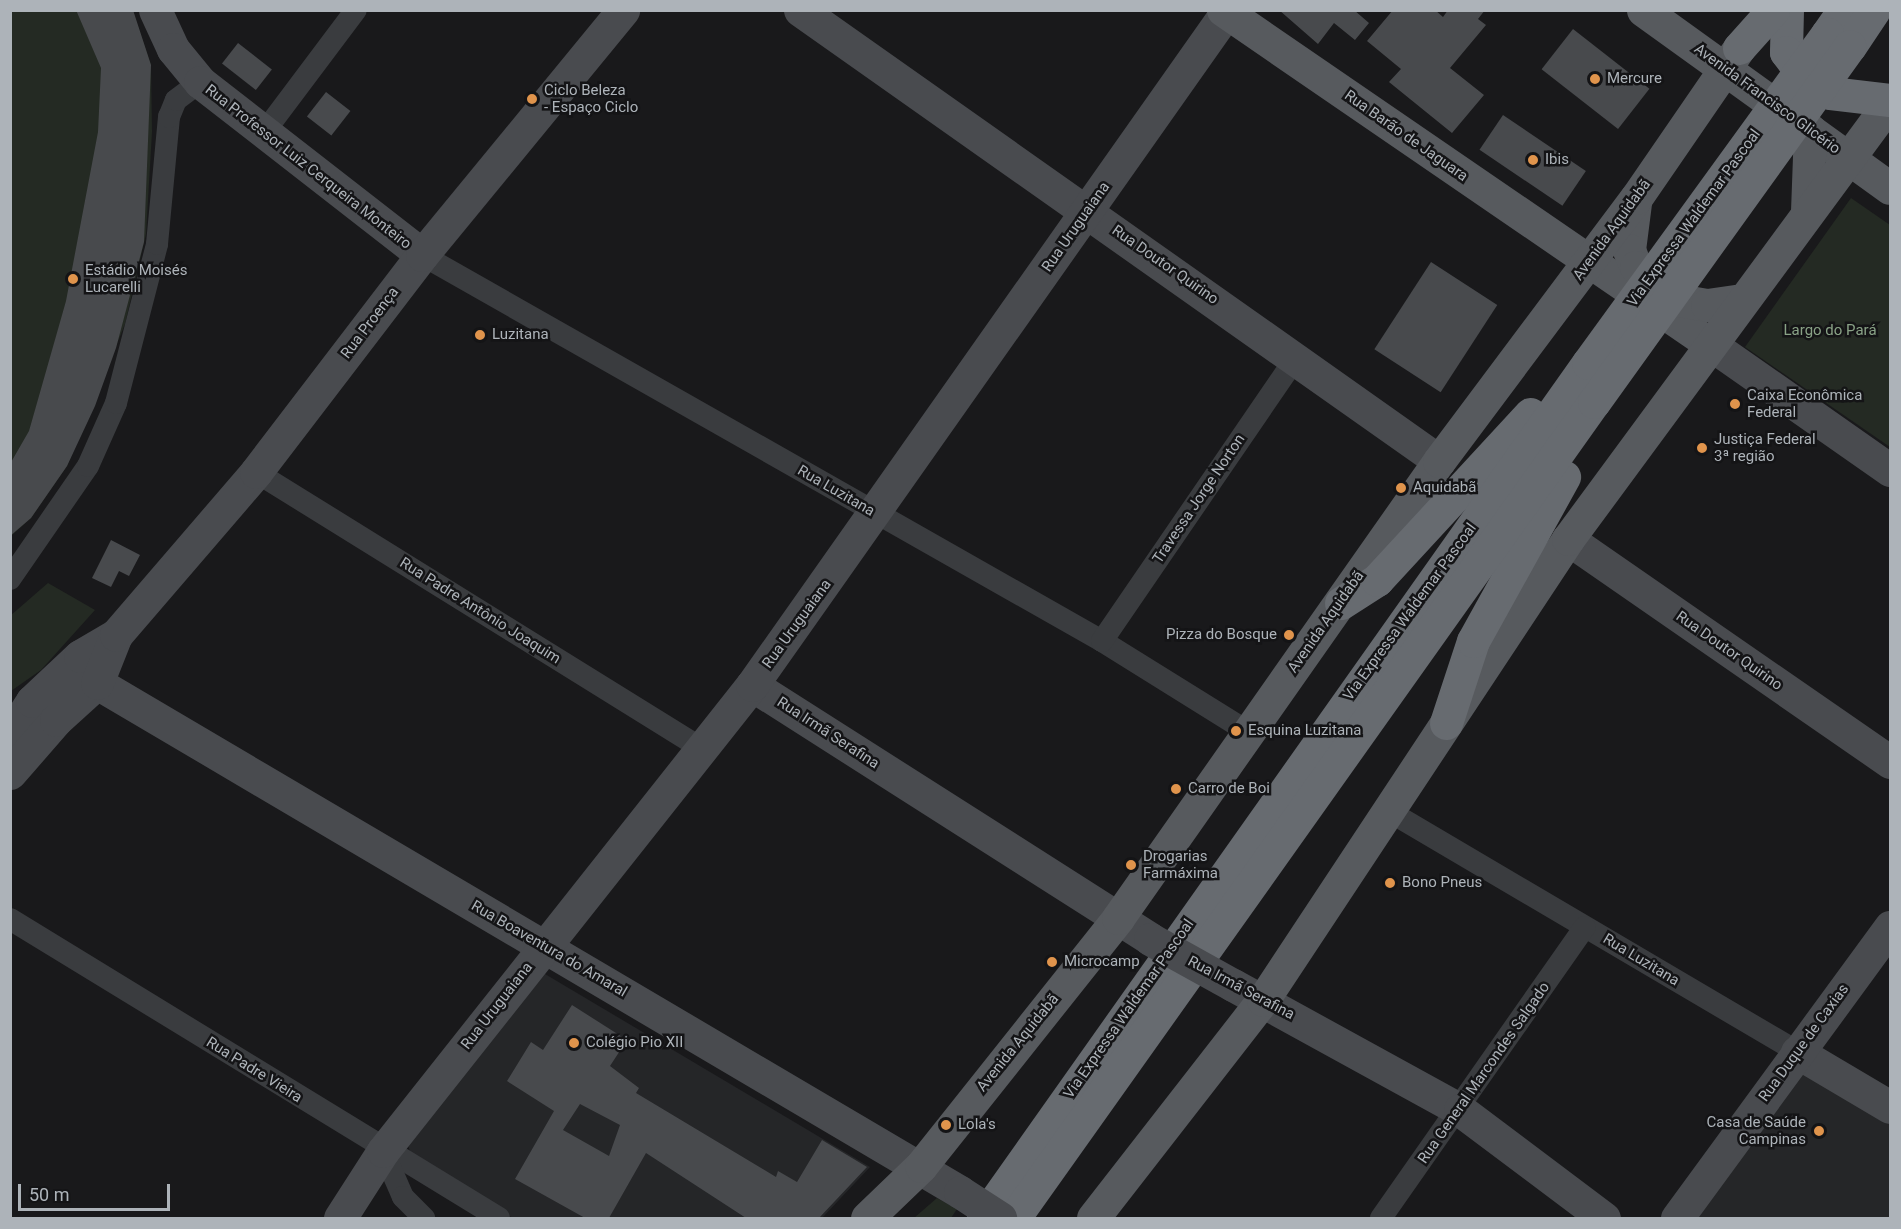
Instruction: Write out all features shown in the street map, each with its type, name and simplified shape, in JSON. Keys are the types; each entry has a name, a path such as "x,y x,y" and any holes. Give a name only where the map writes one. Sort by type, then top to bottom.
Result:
{"highway":[{"path":"1732,58 1773,10"},
{"path":"1787,10 1786,52 1810,84 1830,93 1890,101"},
{"name":"Via Expressa Waldemar Pascoal","path":"983,1218 1840,30 1874,10"},
{"path":"1341,603 1377,580 1550,393 1587,381"},
{"name":"Via Expressa Waldemar Pascoal","path":"1014,1218 1576,429 1587,381"},
{"path":"1446,723 1473,641 1569,468 1576,429"}],"main road":[{"name":"Rua Professor Luiz Cerqueira Monteiro","path":"155,10 172,49 200,82 422,255"},
{"name":"Rua Proença","path":"10,735 80,656 116,634 256,472 422,255 623,10"},
{"name":"Rua Doutor Quirino","path":"800,10 1087,210 1439,461"},
{"name":"Avenida Francisco Glicério","path":"1643,10 1732,58 1810,130 1890,188"},
{"name":"Avenida Aquidabã","path":"867,1218 921,1166 1118,918 1439,461 1636,198 1766,10"},
{"name":"Rua Uruguaiana","path":"340,1218 383,1151 544,946 704,750 752,685 877,514 1226,11"},
{"name":"Rua Barão de Jaguara","path":"1226,11 1710,345"},
{"path":"1094,1218 1263,1000 1392,813 1446,723 1568,539 1890,101"},
{"path":"1807,211 1810,130"},
{"path":"1636,198 1629,250 1636,267 1678,300 1707,305 1742,300"},
{"path":"1710,345 1890,470"},
{"name":"Rua Doutor Quirino","path":"1568,539 1890,762"},
{"name":"Rua Proença","path":"10,749 33,711 97,683 116,634"},
{"name":"Rua Boaventura do Amaral","path":"97,683 921,1166 1000,1218"},
{"name":"Rua Irmã Serafina","path":"752,685 1150,939 1460,1110 1604,1218"},
{"name":"Rua Proença","path":"10,773 33,711"},
{"name":"Rua Duque de Caxias","path":"1677,1218 1890,927"},
{"name":"Rua Luzitana","path":"1797,1052 1890,1107"}],"street":[{"path":"265,131 356,10"},
{"path":"10,579 88,466 116,404 157,244 169,117 176,100 200,82"},
{"name":"Rua Luzitana","path":"422,255 1102,641 1248,732"},
{"name":"Travessa Jorge Norton","path":"1102,641 1296,358"},
{"name":"Rua Padre Antônio Joaquim","path":"256,472 704,750"},
{"name":"Rua Luzitana","path":"1392,813 1797,1052"},
{"name":"Rua Padre Vieira","path":"10,919 383,1151 499,1218"},
{"name":"Rua General Marcondes Salgado","path":"1381,1218 1460,1110 1585,927"},
{"path":"383,1151 403,1197 424,1218"}],"shaded area":[{"name":"Colégio Pio XII","path":"545,974 870,1167 822,1218 513,1218 414,1163 406,1140"},
{"name":"Casa de Saúde Campinas","path":"1798,1059 1890,1115 1890,1218 1683,1218"}],"green space":[{"name":"Estádio Moisés Lucarelli","path":"11,11 133,11 151,65 152,132 146,234 125,324 67,466 31,518 11,536"},
{"name":"Largo do Pará","path":"1851,198 1890,225 1890,447 1745,347"},
{"path":"48,583 95,610 41,670 11,691 10,616"},
{"path":"937,1198 957,1209 951,1218 914,1218"}],"building":[{"name":"Estádio Moisés Lucarelli","path":"76,10 133,10 151,65 144,242 116,348 95,406 67,466 31,518 10,536 10,464 29,431 66,301 98,132 101,68"},
{"path":"1279,10 1354,10 1369,23 1355,40 1334,23 1318,44"},
{"path":"1393,10 1435,10 1443,17 1448,10 1485,10 1478,19 1486,25 1450,68 1484,95 1452,133 1389,82 1401,69 1367,41"},
{"name":"Mercure","path":"1573,29 1649,89 1618,129 1542,69"},
{"path":"238,43 272,69 256,90 222,63"},
{"path":"326,92 350,111 331,136 307,116"},
{"name":"Ibis","path":"1503,115 1586,171 1562,206 1480,150"},
{"path":"1431,262 1497,305 1441,392 1374,349"},
{"path":"111,540 140,555 129,576 119,571 111,587 92,578"},
{"path":"572,1005 627,1040 610,1066 639,1088 636,1093 776,1177 778,1171 797,1182 822,1140 867,1167 819,1218 746,1218 646,1153 609,1218 585,1218 515,1179 554,1111 507,1081 531,1042 543,1050","holes":["580,1104 620,1125 609,1156 563,1130"]}],"place":[{"name":"Mercure","path":"1595,79"},
{"name":"Ciclo Beleza - Espaço Ciclo","path":"532,99"},
{"name":"Ibis","path":"1533,160"},
{"name":"Estádio Moisés Lucarelli","path":"73,279"},
{"name":"Luzitana","path":"480,335"},
{"name":"Caixa Econômica Federal","path":"1735,404"},
{"name":"Justiça Federal 3ª região","path":"1702,448"},
{"name":"Aquidabã","path":"1401,488"},
{"name":"Pizza do Bosque","path":"1289,635"},
{"name":"Esquina Luzitana","path":"1236,731"},
{"name":"Carro de Boi","path":"1176,789"},
{"name":"Drogarias Farmáxima","path":"1131,865"},
{"name":"Bono Pneus","path":"1390,883"},
{"name":"Microcamp","path":"1052,962"},
{"name":"Colégio Pio XII","path":"574,1043"},
{"name":"Lola's","path":"946,1125"},
{"name":"Casa de Saúde Campinas","path":"1819,1131"}]}
